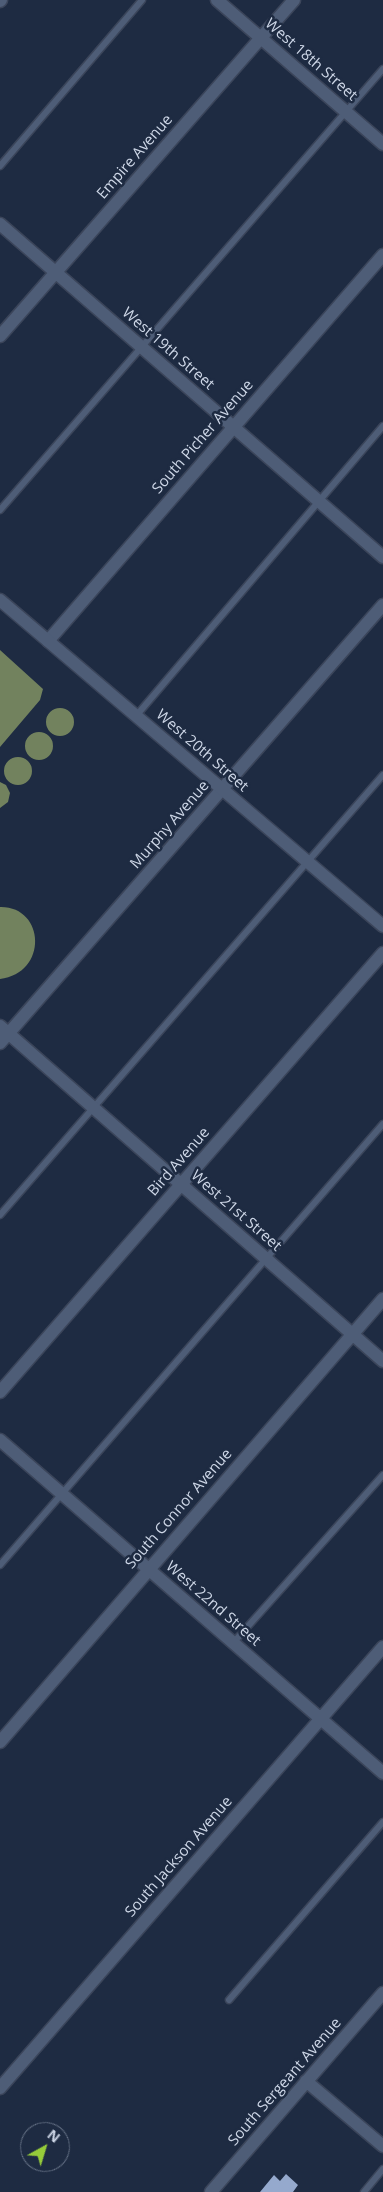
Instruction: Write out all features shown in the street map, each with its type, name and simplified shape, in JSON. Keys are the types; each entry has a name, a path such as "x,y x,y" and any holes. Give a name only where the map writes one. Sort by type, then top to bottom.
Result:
{"street":[{"name":"West 18th Street","path":"217,0 383,144"},
{"name":"Empire Avenue","path":"0,336 294,0"},
{"name":"West 19th Street","path":"0,224 383,557"},
{"name":"South Picher Avenue","path":"48,641 383,255"},
{"name":"West 20th Street","path":"0,600 383,926"},
{"name":"Murphy Avenue","path":"3,1034 222,790 383,606"},
{"name":"Bird Avenue","path":"0,1392 383,953"},
{"name":"West 21st Street","path":"3,1034 94,1108 383,1361"},
{"name":"South Connor Avenue","path":"0,1742 383,1299"},
{"name":"West 22nd Street","path":"0,1440 383,1773"},
{"name":"South Jackson Avenue","path":"0,2088 383,1647"},
{"name":"South Sergeant Avenue","path":"211,2192 383,1993"},
{"path":"306,2081 383,2146"}],"lane":[{"path":"0,166 142,0"},
{"path":"0,510 383,69"},
{"path":"136,716 383,426"},
{"path":"0,1215 308,863 383,774"},
{"path":"0,1565 383,1124"},
{"path":"233,1643 383,1475"},
{"path":"229,2000 383,1822"},
{"path":"364,2192 383,2169"}],"shaded area":[{"path":"0,650 43,689 40,700 0,747"},
{"path":"60,708 70,712 74,722 70,732 60,736 50,732 46,722 50,712"},
{"path":"39,732 49,736 53,746 49,756 39,760 29,756 25,746 29,736"},
{"path":"18,757 28,761 32,771 28,781 18,785 8,781 4,771 8,761"},
{"path":"0,782 6,785 10,793 8,802 0,808"},
{"path":"0,907 15,910 26,917 33,928 35,940 33,953 27,965 16,974 0,979"}],"building":[{"path":"286,2174 298,2185 293,2192 260,2192 274,2175 280,2181"}]}
